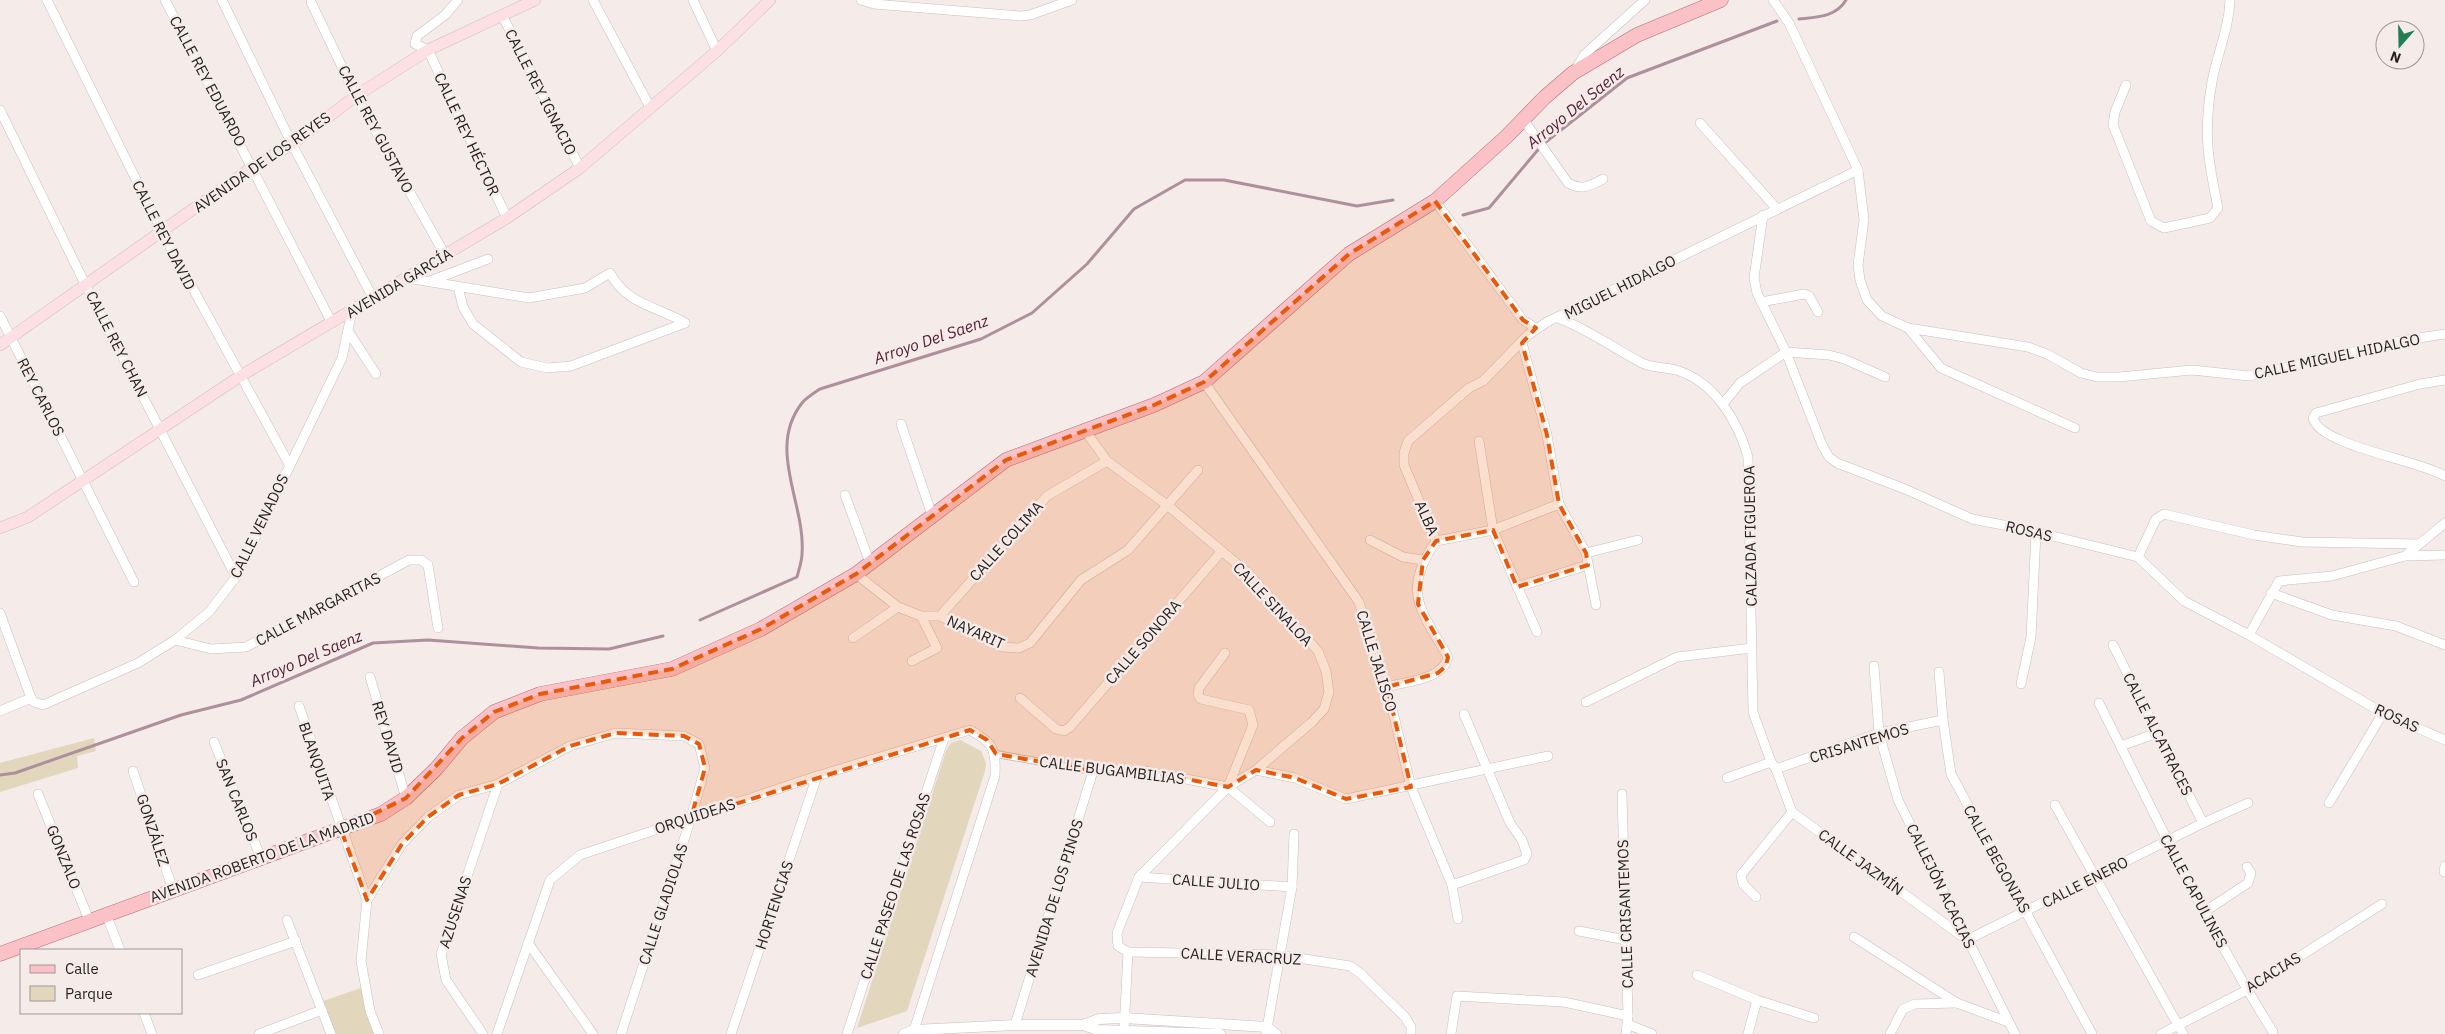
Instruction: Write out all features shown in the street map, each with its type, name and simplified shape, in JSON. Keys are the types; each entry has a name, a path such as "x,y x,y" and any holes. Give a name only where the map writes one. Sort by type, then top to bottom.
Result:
{"main road":[{"name":"AVENIDA DE LOS REYES","path":"0,345 10,336 86,286 252,166 292,144 356,96 428,50 535,0"},
{"name":"AVENIDA GARCÍA","path":"0,528 28,517 82,479 239,377 507,218 580,168 717,51 770,0"},
{"name":"AVENIDA ROBERTO DE LA MADRID","path":"0,954 381,814 406,798 436,770 462,738 494,712 540,694 672,669 761,629 856,574 1006,460 1086,432 1154,405 1204,382 1349,254 1435,201 1573,73 1637,35 1721,0"}],"street":[{"name":"CALLE REY DAVID","path":"47,0 162,232 239,377 290,466"},
{"name":"CALLE REY EDUARDO","path":"165,0 332,323"},
{"path":"222,0 292,144 373,298"},
{"path":"428,50 415,44 417,36 445,15 458,0"},
{"path":"593,0 651,108"},
{"path":"693,0 717,51"},
{"path":"861,0 868,3 1020,16 1030,15 1072,0"},
{"path":"1573,73 1584,55 1645,0"},
{"name":"CALLE MIGUEL HIDALGO","path":"1773,0 1789,23 1858,170 1864,220 1858,265 1860,280 1867,300 1882,316 1908,328 2028,347 2047,354 2081,372 2097,377 2119,377 2192,370 2249,376 2398,341 2445,334"},
{"path":"2126,85 2115,112 2113,125 2151,221 2164,228 2210,218 2218,208 2206,151 2206,131 2212,82 2230,15 2230,0"},
{"name":"CALLE REY GUSTAVO","path":"311,2 356,96 445,255"},
{"name":"CALLE REY IGNACIO","path":"502,16 580,168"},
{"name":"CALLE REY HÉCTOR","path":"428,50 507,218"},
{"name":"CALLE REY CHAN","path":"0,110 86,286 236,578"},
{"path":"1523,120 1542,144 1568,183 1574,187 1586,188 1603,179"},
{"path":"1700,123 1777,209"},
{"name":"MIGUEL HIDALGO","path":"1408,441 1469,388 1498,368 1536,328 1858,170"},
{"path":"1435,201 1523,320 1536,328"},
{"name":"ROSAS","path":"1763,216 1754,278 1761,302 1786,352 1822,445 1829,457 1846,468 1906,489 1972,519 2138,557 2184,601 2249,635 2383,714 2445,740"},
{"path":"430,282 488,259"},
{"path":"407,278 529,298 585,288 610,273 618,287 635,300 686,323 571,366 547,368 521,362 473,324 463,307 458,287"},
{"path":"1761,302 1804,294 1810,296 1818,312"},
{"name":"CALLE VENADOS","path":"0,711 35,701 43,705 138,664 175,640 209,612 236,578 342,358 352,311"},
{"name":"REY CARLOS","path":"0,316 134,582"},
{"name":"CALZADA FIGUEROA","path":"1558,318 1585,329 1646,365 1676,370 1697,378 1723,404 1742,436 1748,457 1753,712 1773,766"},
{"name":"CALLE MIGUEL HIDALGO","path":"1908,328 1941,368 2074,428"},
{"path":"348,331 376,374"},
{"path":"1522,343 1547,435 1559,504 1586,553 1596,605"},
{"path":"1723,404 1740,383 1786,352 1829,355 1885,377"},
{"path":"2445,380 2420,384 2316,413 2313,418 2314,424 2325,432 2348,443 2375,453 2433,468 2445,476"},
{"name":"CALLE JALISCO","path":"1204,382 1359,602 1386,687 1411,787 1452,885 1458,918"},
{"path":"901,424 932,515"},
{"name":"CALLE SINALOA","path":"1086,432 1107,461 1167,505 1248,573 1318,651 1326,670 1329,692 1324,709 1312,722 1256,770 1228,787 1139,877"},
{"path":"1479,440 1493,530 1537,632"},
{"name":"ALBA","path":"1408,441 1404,453 1404,464 1436,541 1493,530 1559,504"},
{"name":"CALLE COLIMA","path":"940,616 1047,496 1107,461"},
{"path":"1167,505 1198,470"},
{"path":"845,495 870,563"},
{"name":"NAYARIT","path":"856,574 898,607 921,616 940,616 1002,647 1019,648 1030,643 1081,580 1128,550 1167,505"},
{"path":"2138,557 2156,519 2164,514 2254,535 2302,542 2418,544"},
{"path":"2405,556 2445,523"},
{"path":"2021,684 2031,637 2036,533"},
{"path":"1370,540 1403,557 1423,560"},
{"path":"1586,553 1638,540"},
{"path":"1386,687 1438,673 1446,666 1448,657 1418,604 1418,585 1423,560 1436,541"},
{"name":"CALLE SONORA","path":"1020,698 1056,729 1064,731 1070,727 1222,552"},
{"path":"2249,635 2279,581 2332,576 2405,556 2445,555"},
{"name":"CALLE MARGARITAS","path":"175,640 211,649 246,647 409,560 421,560 428,565 438,628"},
{"path":"1517,587 1588,565"},
{"path":"2271,593 2332,615 2396,626 2445,645"},
{"path":"853,638 898,607"},
{"path":"0,613 35,701"},
{"path":"912,661 936,648 921,616"},
{"name":"CALLE ALCATRACES","path":"2113,645 2203,822"},
{"path":"1586,702 1677,657 1752,648"},
{"path":"1225,653 1200,688 1198,695 1201,699 1248,710 1252,716 1253,725 1228,787 1270,822"},
{"name":"CALLEJÓN ACACIAS","path":"1874,666 1879,733 1898,800 2008,1022 2016,1034"},
{"name":"CALLE BEGONIAS","path":"1940,672 1943,720 1951,774 2092,1034"},
{"name":"REY DAVID","path":"370,677 406,798"},
{"name":"CALLE CAPULINES","path":"2099,703 2204,912 2246,990 2273,1032"},
{"name":"BLANQUITA","path":"299,706 340,830 367,900"},
{"path":"1452,885 1524,860 1527,854 1522,840 1510,824 1464,714"},
{"path":"2328,803 2383,714"},
{"name":"CRISANTEMOS","path":"1727,778 1773,766 1879,733 1943,720"},
{"name":"ORQUIDEAS","path":"497,1034 550,880 580,855 817,776 970,730 987,740 996,754"},
{"path":"2121,746 2157,732"},
{"name":"CALLE GLADIOLAS","path":"498,784 570,746 616,733 684,736 699,744 705,768 691,818 620,1034"},
{"name":"CALLE PASEO DE LAS ROSAS","path":"846,1034 944,738"},
{"name":"SAN CARLOS","path":"214,742 261,858"},
{"path":"914,1030 995,776 996,754"},
{"name":"CALLE BUGAMBILIAS","path":"996,754 1093,771 1144,771 1228,787"},
{"path":"1256,770 1295,778 1346,799 1411,787 1548,756"},
{"path":"1756,897 1743,884 1740,875 1792,812 1773,766"},
{"name":"GONZÁLEZ","path":"133,771 173,890"},
{"name":"AVENIDA DE LOS PINOS","path":"1015,1025 1093,771"},
{"name":"HORTENCIAS","path":"731,1034 817,776"},
{"path":"379,1034 370,1011 361,961 367,900 402,844 428,817 459,795 498,784"},
{"name":"AZUSENAS","path":"483,1034 446,980 441,954 498,784"},
{"name":"GONZALO","path":"38,794 89,920"},
{"name":"CALLE CRISANTEMOS","path":"1622,794 1628,1020 1626,1034"},
{"name":"CALLE ENERO","path":"1967,940 2203,822 2248,803"},
{"path":"2055,805 2183,1034"},
{"name":"CALLE JAZMÍN","path":"1792,812 1967,940"},
{"path":"1267,1031 1292,887 1294,834"},
{"path":"2204,912 2248,883 2251,872 2247,867"},
{"path":"1124,1030 1128,952 1118,946 1118,933 1139,877"},
{"name":"CALLE JULIO","path":"1139,877 1292,887"},
{"name":"ACACIAS","path":"2161,1034 2246,990 2382,904"},
{"path":"106,914 120,949"},
{"path":"287,920 331,1034"},
{"path":"1579,931 1626,940"},
{"path":"1854,937 1958,1003 2008,1022"},
{"path":"198,975 296,941"},
{"path":"528,942 593,1034"},
{"name":"CALLE VERACRUZ","path":"1128,952 1279,955 1350,966 1361,974 1405,1018 1411,1027 1411,1034"},
{"path":"1697,975 1757,1000 1814,1018"},
{"path":"1451,1034 1457,996 1564,1002 1628,1020 1652,1034"},
{"path":"1748,1034 1757,1000"},
{"path":"1890,1034 1904,1009 1915,1004 1958,1003"},
{"path":"260,1034 322,1010"},
{"path":"144,1014 152,1034"},
{"path":"904,1034 914,1030 1084,1024 1099,1019 1124,1018 1267,1031 1276,1034"},
{"path":"1098,1032 1099,1019"},
{"path":"1084,1024 1098,1032 1124,1030 1220,1034"}],"highlighted area":[{"path":"1435,201 1523,320 1536,328 1522,343 1547,435 1559,504 1586,553 1588,565 1517,587 1493,530 1436,541 1423,560 1418,604 1448,657 1446,666 1438,673 1387,687 1411,787 1346,799 1295,778 1256,770 1228,787 1144,771 1093,771 996,754 987,740 970,730 691,818 705,768 699,744 684,736 616,733 570,746 498,784 459,795 428,817 402,844 367,900 341,830 406,798 462,738 494,712 540,694 672,669 761,629 856,574 1006,460 1154,405 1204,382 1349,254"}],"green space":[{"path":"94,738 96,751 77,756 78,768 0,792 0,763"},
{"path":"960,740 981,751 986,763 985,771 907,1011 857,1028 946,751 951,743"},
{"path":"364,987 378,1034 335,1034 323,1001"}],"waterway":[{"name":"Arroyo Del Saenz","path":"1799,19 1819,17 1831,13 1842,6 1846,0"},
{"name":"Arroyo Del Saenz","path":"1463,215 1489,208 1542,145 1627,78 1777,21"},
{"name":"Arroyo Del Saenz","path":"700,620 797,577 802,557 802,535 787,458 787,439 792,421 802,403 820,389 981,339 1032,313 1087,264 1134,209 1185,180 1224,180 1357,206 1393,200"},
{"name":"Arroyo Del Saenz","path":"0,775 15,773 181,715 241,700 373,643 428,640 538,648 609,649 663,636"}]}
